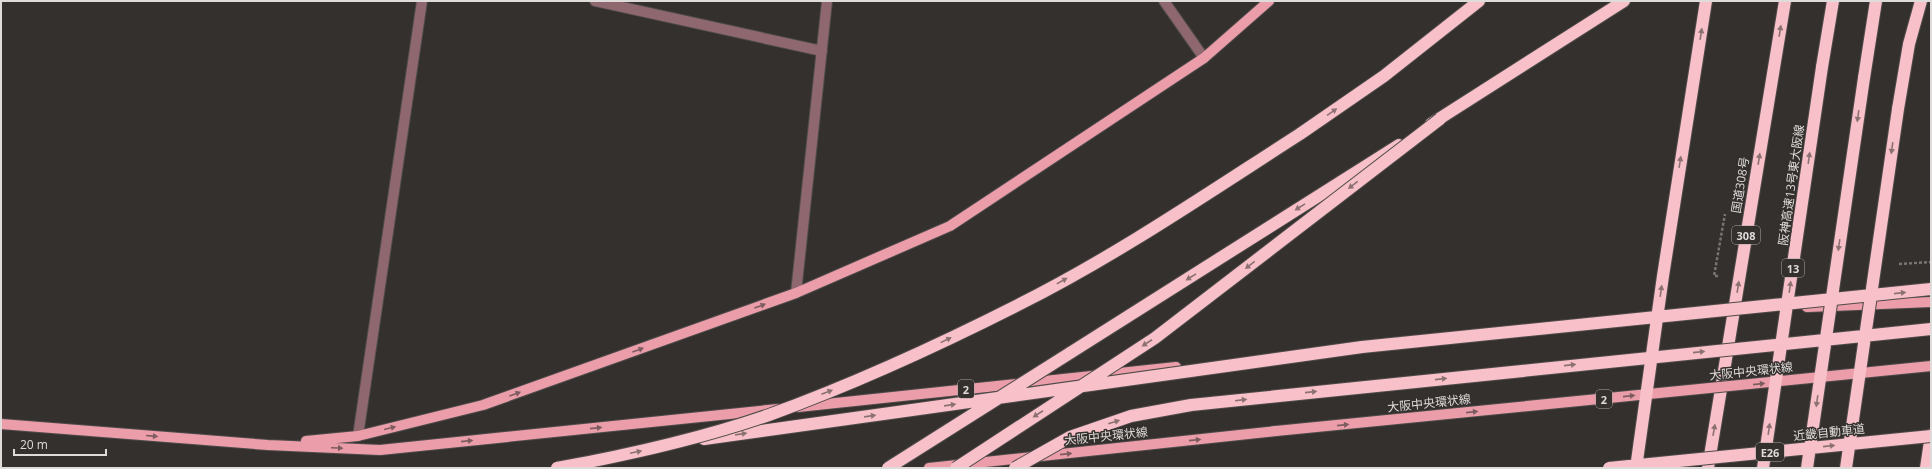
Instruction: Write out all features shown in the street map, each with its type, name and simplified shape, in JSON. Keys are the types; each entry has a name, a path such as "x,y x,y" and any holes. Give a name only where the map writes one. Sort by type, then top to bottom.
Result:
{"highway":[{"path":"675,443 767,415 849,384 1019,305 1098,261 1300,134 1384,76 1478,1"},
{"path":"888,468 1624,1"},
{"path":"1636,468 1663,276 1706,1"},
{"name":"国道308号","path":"1708,468 1785,1"},
{"name":"阪神高速13号東大阪線","path":"1763,468 1833,1"},
{"path":"1807,468 1876,1"},
{"path":"1846,468 1898,109 1909,44 1921,1"},
{"path":"956,468 1155,338 1440,119"},
{"path":"557,468 675,443 1362,347 1931,290"},
{"path":"1015,468 1070,437 1131,416 1191,405 1931,328"},
{"path":"1926,468 1931,436"},
{"name":"近畿自動車道","path":"1609,468 1931,436"}],"main road":[{"path":"268,445 358,436 483,406 796,293 950,226 1204,58 1268,1"},
{"name":"2","path":"1,424 268,445 380,450 1734,310 1931,302"},
{"name":"大阪中央環状線","path":"929,468 1931,366"}],"street":[{"path":"358,436 422,1"},
{"path":"595,1 822,51"},
{"path":"796,293 827,1"},
{"path":"1164,1 1204,58"}]}
